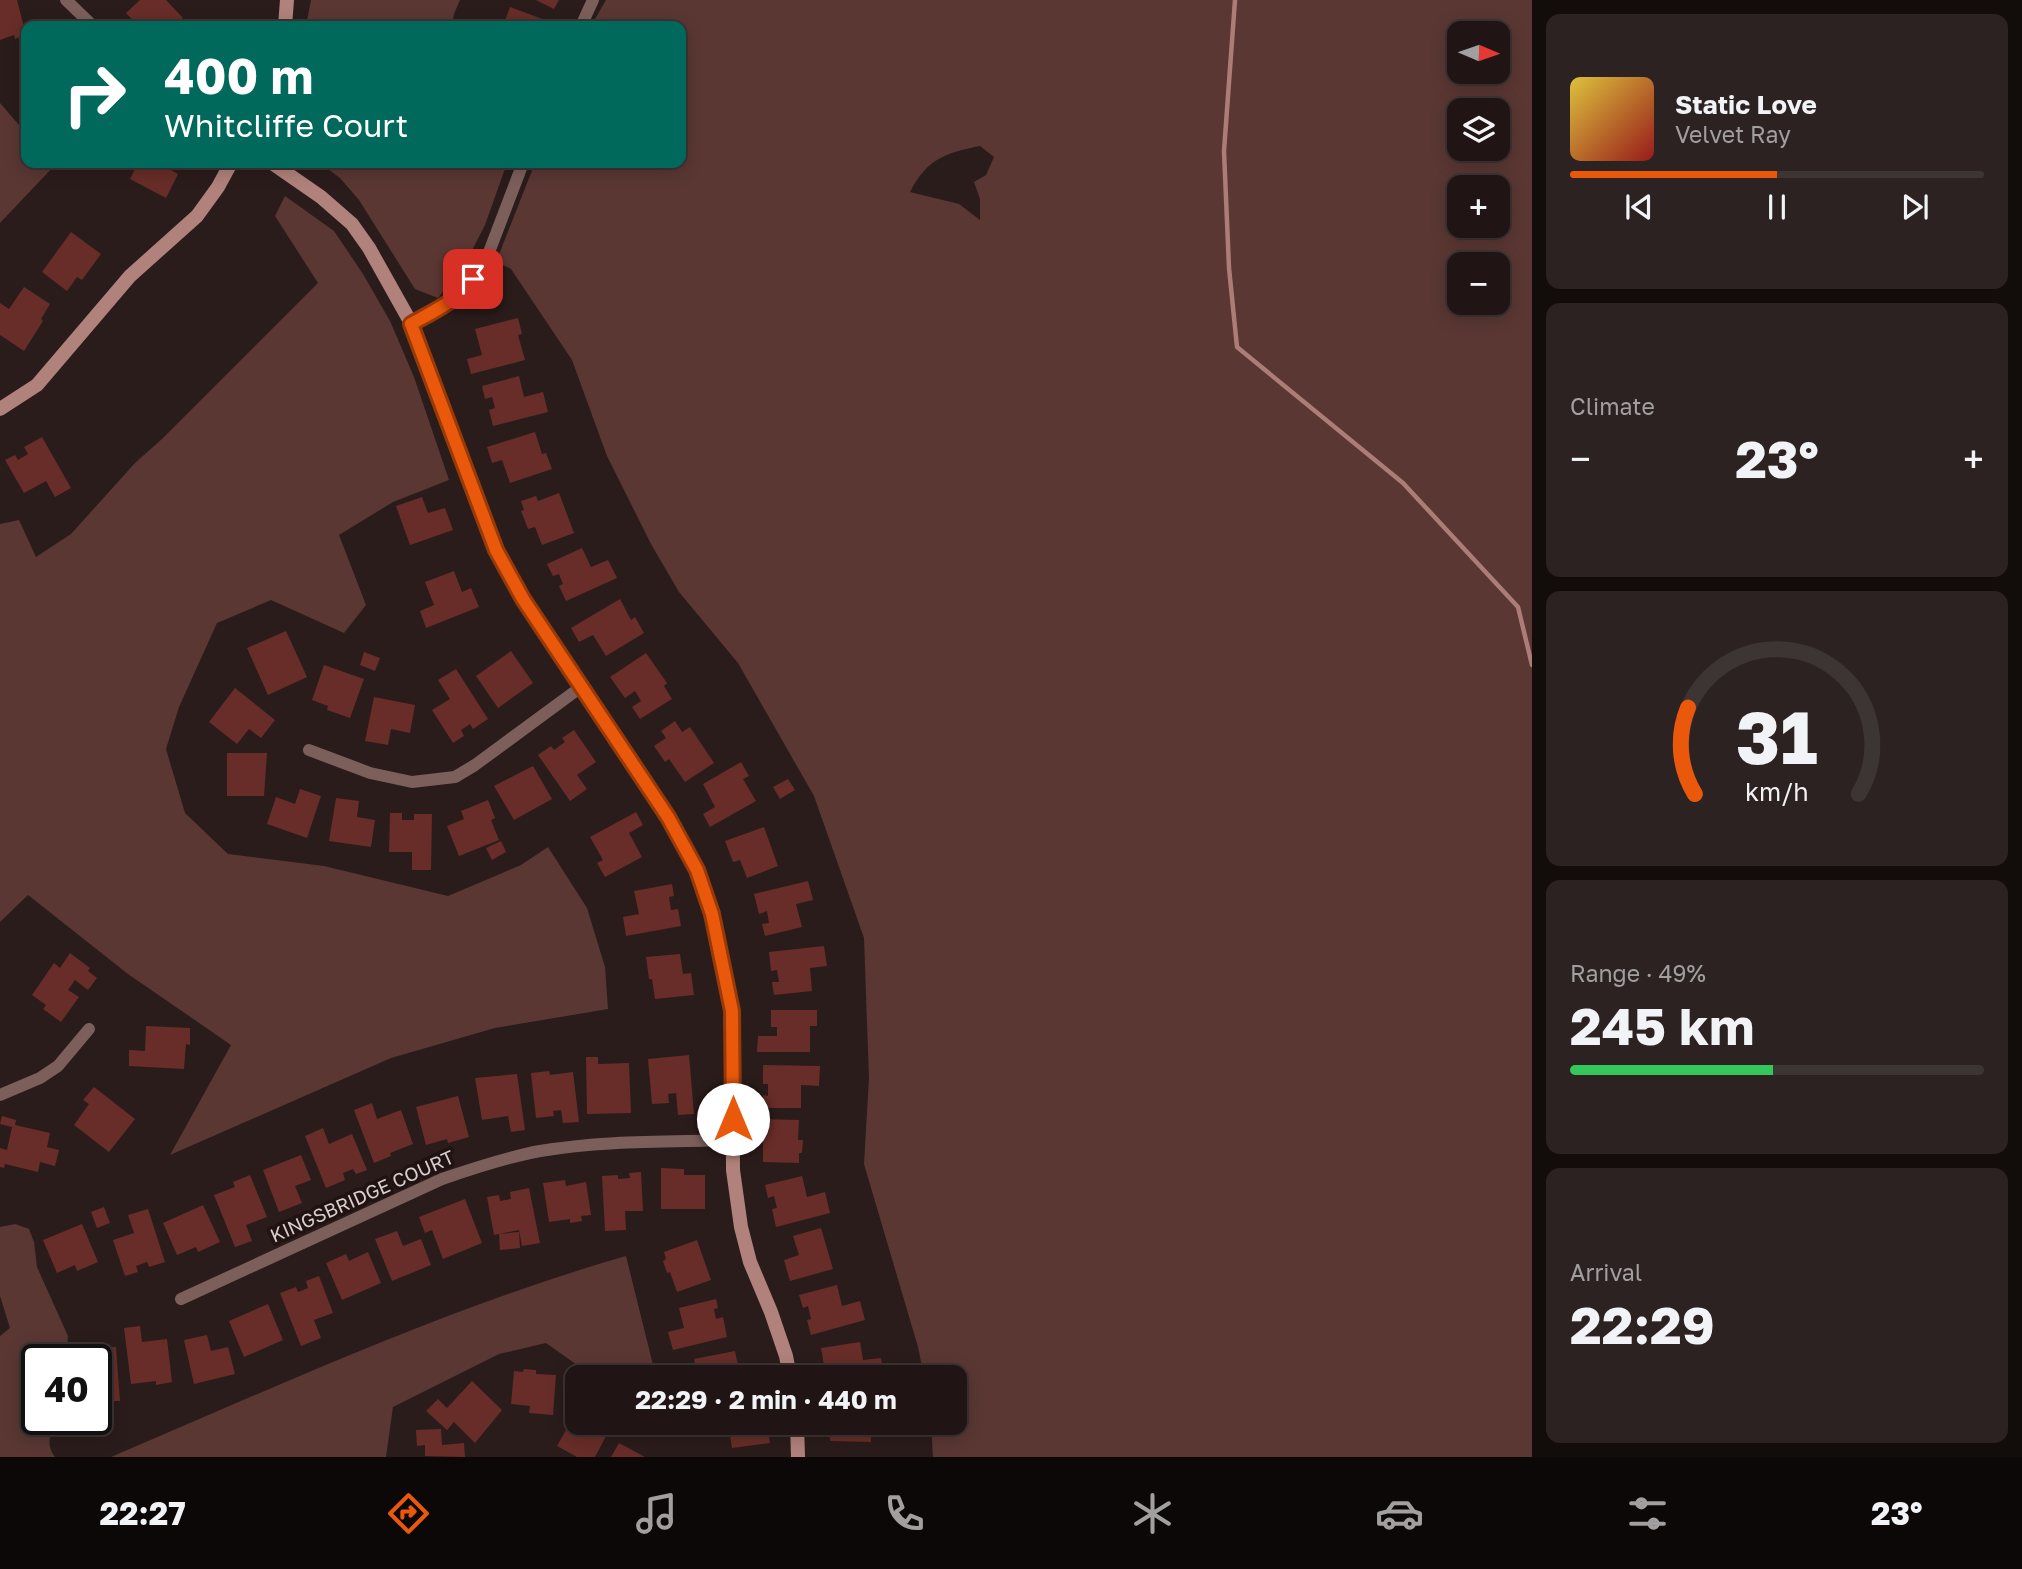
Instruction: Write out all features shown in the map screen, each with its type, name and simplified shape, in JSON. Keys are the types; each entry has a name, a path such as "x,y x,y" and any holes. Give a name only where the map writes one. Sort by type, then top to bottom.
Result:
{"street":[{"path":"66,0 88,21"},
{"path":"285,21 287,0"},
{"path":"583,21 593,0"},
{"path":"0,409 37,385 130,276 197,216 228,168"},
{"path":"279,168 321,197 352,224 369,248 411,324 496,550 523,599 668,817 697,870 712,914 732,1011 733,1170 741,1227 750,1262 771,1312 788,1365"},
{"path":"411,324 463,293 473,279 486,260 521,168"},
{"path":"309,750 370,773 412,782 455,777 581,687"},
{"path":"0,1095 40,1078 58,1066 89,1029"},
{"name":"KINGSBRIDGE COURT","path":"181,1299 442,1179 474,1168 539,1151 584,1146 621,1142 733,1140"},
{"path":"797,1435 798,1457"}],"shaded area":[{"path":"311,0 460,0 453,21 307,21"},
{"path":"606,0 1532,0 1532,1457 933,1457 932,1435 967,1435 967,1365 922,1365 864,1164 869,1078 864,938 814,796 738,663 679,592 651,544 607,456 572,360 511,269 496,262 533,168 686,168 686,21 594,21","holes":["980,146 994,157 986,175 974,182 980,199 980,220 959,204 910,192 923,172 947,155"]},
{"path":"0,103 21,127 21,168 52,168 0,223"},
{"path":"327,168 505,168 485,225 464,266 438,298 415,289 359,200 340,178"},
{"path":"285,196 334,231 363,274 390,321 414,377 449,480 393,502 339,535 366,605 344,633 271,600 217,623 179,707 166,749 185,813 228,854 324,866 448,896 521,865 548,847 587,908 605,967 608,1009 495,1028 391,1058 170,1155 231,1045 128,974 28,895 0,922 0,524 19,520 36,557 71,534 135,463 318,283 275,216"},
{"path":"15,1224 29,1229 34,1242 37,1267 68,1336 67,1344 21,1344 21,1435 51,1435 50,1443 55,1457 0,1457 0,1336 10,1328 0,1296 0,1227"},
{"path":"626,1256 653,1365 577,1365 546,1343 499,1354 393,1407 386,1457 111,1457 429,1323 560,1276"}],"building":[{"path":"0,0 17,0 22,21 21,37 15,39 14,35 0,40"},
{"path":"140,0 166,0 183,18 180,21 133,21 126,13"},
{"path":"536,0 559,0 554,9"},
{"path":"510,7 548,21 505,21"},
{"path":"136,168 168,168 178,174 166,198 130,179"},
{"path":"71,232 101,254 82,280 77,277 67,291 42,272"},
{"path":"24,287 50,304 41,319 43,321 24,351 0,335 0,303 9,309"},
{"path":"518,318 522,334 518,335 525,360 471,374 467,359 482,355 475,329"},
{"path":"519,376 524,397 543,392 548,412 493,426 489,410 495,408 492,397 485,399 482,386"},
{"path":"535,432 542,454 546,453 552,469 510,483 502,460 492,463 487,447"},
{"path":"42,437 71,488 55,497 46,481 24,493 5,460 15,455 18,460 28,454 24,447"},
{"path":"559,493 574,533 542,545 535,527 528,529 521,511 524,510 521,501 536,496 538,501"},
{"path":"422,497 428,513 445,508 453,530 410,545 396,506"},
{"path":"582,548 591,567 608,560 617,578 566,601 559,586 563,584 559,574 553,576 547,564"},
{"path":"454,571 462,592 471,588 479,607 426,628 420,611 434,605 425,582"},
{"path":"620,599 631,620 635,617 644,633 606,656 593,635 579,642 571,628"},
{"path":"286,631 307,677 268,695 247,648"},
{"path":"511,651 533,683 498,708 476,676"},
{"path":"364,652 380,658 375,671 360,665"},
{"path":"646,653 667,683 664,686 672,699 640,719 632,707 641,701 635,691 625,698 610,677"},
{"path":"324,665 364,679 350,718 327,710 328,706 312,700"},
{"path":"456,669 488,719 473,729 470,724 461,730 464,736 453,743 432,710 450,699 438,680"},
{"path":"235,688 275,720 261,738 249,729 237,744 209,722"},
{"path":"374,697 415,705 410,733 391,729 388,745 365,741"},
{"path":"675,721 682,732 690,727 714,763 685,782 669,759 665,762 654,746 666,738 661,731"},
{"path":"574,730 596,762 577,775 587,789 570,801 538,755 551,746 554,750 565,742 562,738"},
{"path":"227,753 267,753 264,796 227,796"},
{"path":"741,762 749,776 743,779 756,801 710,827 703,814 715,807 703,784"},
{"path":"533,766 552,799 514,820 494,786"},
{"path":"788,779 795,790 780,799 773,787"},
{"path":"300,789 321,796 307,838 267,824 276,797 295,804"},
{"path":"336,798 359,801 357,817 375,820 371,847 329,841"},
{"path":"488,800 495,818 491,820 499,840 459,856 447,826 464,819 461,811"},
{"path":"636,812 643,825 629,833 642,857 605,877 597,863 603,860 590,837"},
{"path":"390,813 402,813 402,820 414,820 414,814 432,814 431,870 412,870 412,852 389,852"},
{"path":"764,827 778,866 747,878 740,860 733,862 725,841"},
{"path":"501,841 506,852 492,860 486,848"},
{"path":"808,881 813,900 796,904 802,927 765,936 762,924 769,923 767,911 759,914 754,894"},
{"path":"672,884 674,896 669,897 671,910 678,909 681,926 626,936 623,917 639,914 634,891"},
{"path":"824,946 827,966 810,968 812,991 774,995 772,982 779,982 777,970 771,971 769,952"},
{"path":"70,953 90,968 88,971 97,978 88,990 75,980 68,990 79,997 61,1022 43,1009 46,1005 32,995 54,963 60,968"},
{"path":"680,954 683,974 691,973 694,995 655,999 646,957"},
{"path":"771,1010 817,1010 817,1026 810,1026 810,1052 757,1052 758,1036 777,1036 777,1027 771,1027"},
{"path":"146,1026 190,1028 190,1045 186,1044 184,1069 129,1066 129,1050 145,1051"},
{"path":"689,1055 694,1114 678,1115 676,1093 668,1094 669,1103 652,1104 648,1059"},
{"path":"586,1057 598,1057 598,1064 629,1063 631,1113 587,1114"},
{"path":"763,1065 820,1066 819,1086 801,1085 801,1108 763,1108 763,1095 768,1096 768,1084 763,1084"},
{"path":"549,1071 550,1075 573,1072 579,1122 563,1123 561,1110 553,1111 554,1116 536,1118 531,1073"},
{"path":"517,1074 525,1130 511,1132 508,1116 482,1120 475,1078"},
{"path":"94,1087 135,1119 109,1152 74,1125 89,1104 83,1100"},
{"path":"458,1096 469,1137 426,1145 416,1107"},
{"path":"372,1103 377,1119 401,1110 413,1144 374,1163 354,1110"},
{"path":"2,1116 16,1120 15,1125 50,1133 47,1147 59,1150 55,1166 40,1162 38,1172 5,1164 4,1168 0,1167 0,1148 7,1150 12,1127 0,1124"},
{"path":"760,1119 799,1120 798,1140 803,1140 799,1163 763,1162"},
{"path":"323,1128 329,1144 352,1134 367,1170 356,1174 353,1169 343,1173 345,1180 326,1188 305,1136"},
{"path":"301,1155 311,1180 295,1186 302,1203 279,1212 263,1170"},
{"path":"661,1168 684,1169 684,1175 705,1175 705,1209 661,1209"},
{"path":"641,1172 643,1211 625,1211 626,1230 605,1231 602,1176 618,1175 618,1179 630,1178 629,1173"},
{"path":"250,1175 267,1217 246,1225 252,1241 235,1247 214,1195 235,1187 233,1182"},
{"path":"802,1176 807,1197 825,1192 830,1213 776,1227 772,1209 777,1208 774,1196 768,1198 765,1185"},
{"path":"565,1180 566,1186 586,1182 591,1215 581,1216 582,1221 570,1223 570,1219 549,1222 543,1183"},
{"path":"529,1188 540,1243 522,1246 519,1230 494,1235 487,1197 499,1195 500,1201 511,1199 510,1192"},
{"path":"465,1199 482,1243 443,1259 432,1230 425,1233 419,1217"},
{"path":"203,1205 220,1242 198,1252 196,1247 177,1255 163,1223"},
{"path":"104,1207 110,1223 97,1228 91,1212"},
{"path":"148,1209 165,1262 149,1267 147,1262 136,1266 138,1272 125,1276 113,1240 134,1233 128,1215"},
{"path":"82,1224 98,1262 77,1271 75,1265 57,1273 43,1240"},
{"path":"821,1228 833,1269 790,1281 784,1260 799,1255 793,1236"},
{"path":"397,1231 403,1246 421,1239 431,1265 392,1281 375,1239"},
{"path":"519,1232 520,1248 500,1250 499,1234"},
{"path":"697,1240 711,1280 677,1292 663,1261 666,1259 664,1252"},
{"path":"368,1252 381,1283 342,1300 326,1263 346,1254 349,1261"},
{"path":"319,1276 333,1313 314,1320 321,1338 301,1346 280,1293 296,1287 298,1292 308,1288 306,1281"},
{"path":"837,1285 842,1306 860,1301 865,1320 811,1335 807,1320 811,1319 808,1306 803,1308 799,1295"},
{"path":"716,1299 716,1319 723,1317 727,1337 673,1350 668,1332 684,1328 679,1308"},
{"path":"268,1304 283,1340 244,1357 229,1321"},
{"path":"140,1326 142,1342 167,1339 172,1382 156,1385 156,1381 131,1384 124,1328"},
{"path":"207,1335 211,1351 228,1347 235,1374 194,1384 184,1340"},
{"path":"860,1342 863,1360 881,1358 882,1365 824,1365 821,1348"},
{"path":"112,1347 116,1347 120,1401 112,1401"},
{"path":"735,1351 738,1365 695,1365 694,1359"},
{"path":"524,1369 536,1370 536,1374 556,1375 553,1415 529,1413 530,1406 511,1404 514,1371 523,1372"},
{"path":"472,1381 502,1410 475,1443 454,1422 447,1430 426,1411 438,1399 447,1408"},
{"path":"441,1429 442,1445 464,1443 465,1457 425,1456 425,1445 417,1446 416,1430"},
{"path":"565,1432 565,1435 607,1435 595,1457 577,1457 557,1446"},
{"path":"730,1435 769,1435 770,1443 732,1448"},
{"path":"830,1435 871,1435 871,1442 830,1441"},
{"path":"619,1443 645,1457 611,1457"}],"waterway":[{"path":"1235,0 1224,151 1229,268 1237,347 1403,483 1518,607 1532,665"}],"route":[{"path":"473,279 463,293 411,324 496,550 523,599 668,817 697,870 712,914 732,1011 733,1119"}]}
